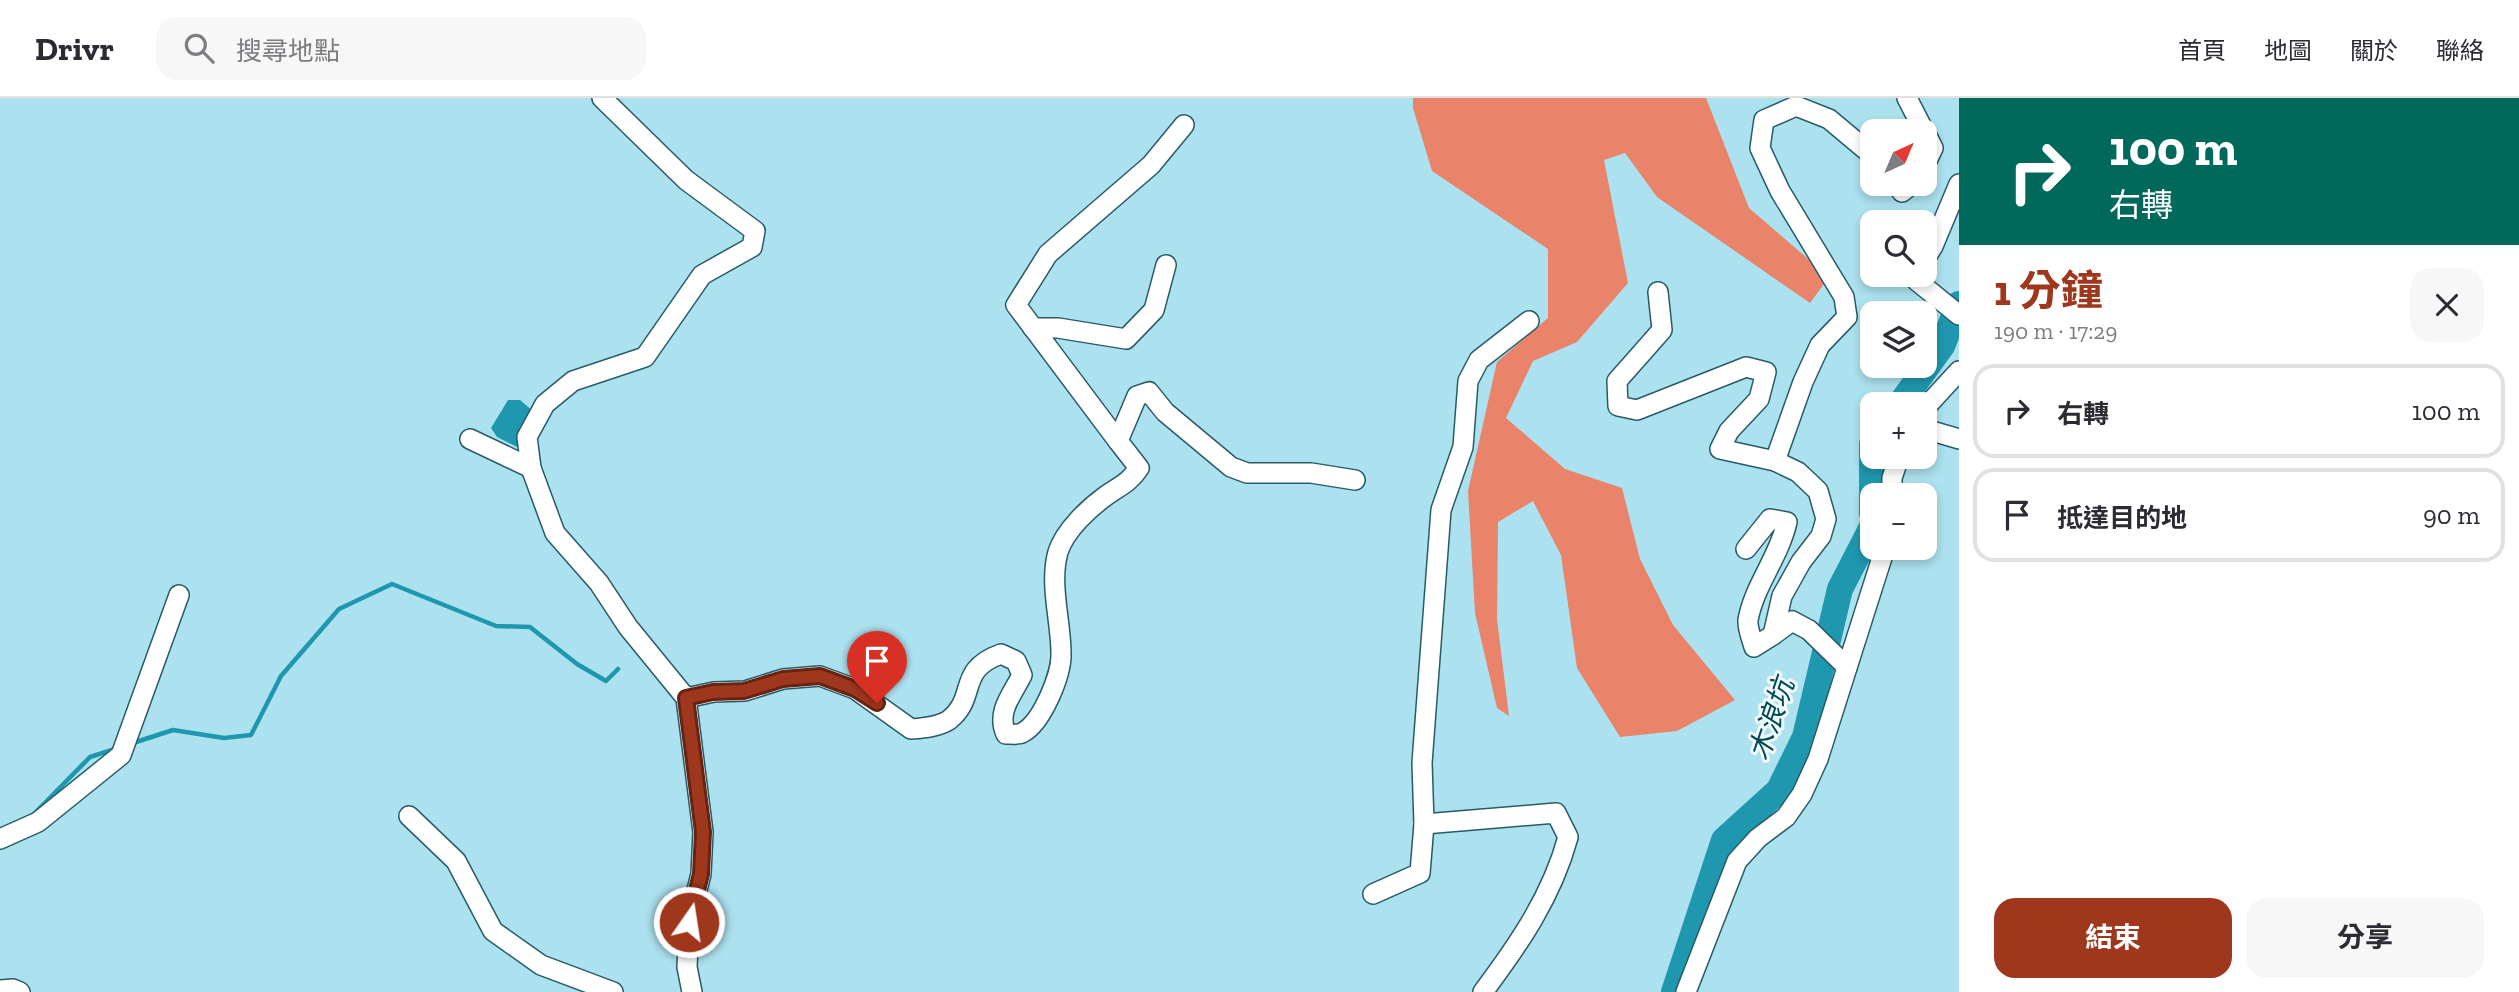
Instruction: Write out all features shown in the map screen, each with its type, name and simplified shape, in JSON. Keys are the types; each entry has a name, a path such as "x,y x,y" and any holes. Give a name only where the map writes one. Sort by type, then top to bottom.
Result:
{"street":[{"path":"602,98 686,180 755,231 752,247 702,275 645,357 573,381 545,404 527,437 531,468 555,533 599,583 628,627 686,698 703,832 701,874 689,922 687,967 692,992"},
{"path":"1907,98 1918,119"},
{"path":"1775,461 1802,382 1821,345 1847,317 1844,297 1780,191 1760,148 1764,120 1796,106 1829,119 1860,145"},
{"path":"686,698 713,692 744,691 783,679 820,676 855,689 911,729 933,726 948,720 963,703 971,674 985,660 1001,654 1016,661 1022,675 1003,710 1000,722 1006,734 1022,733 1038,719 1050,696 1062,656 1055,570 1059,550 1075,524 1106,496 1131,481 1139,468 1016,305 1048,254 1150,165 1184,125"},
{"path":"1937,236 1959,184"},
{"path":"1033,328 1058,328 1126,339 1154,310 1166,265"},
{"path":"1922,287 1959,315"},
{"path":"1658,292 1662,330 1617,381 1618,406 1637,410 1746,367 1766,372 1759,399 1729,431 1720,449 1775,461 1798,472 1818,491 1826,519 1821,536 1801,562 1782,596 1773,635"},
{"path":"1373,894 1420,873 1424,824 1422,763 1441,510 1463,447 1468,381 1479,360 1529,321"},
{"path":"1937,395 1959,371"},
{"path":"1118,442 1137,396 1149,392 1165,412 1231,467 1247,474 1311,473 1355,480"},
{"path":"1937,433 1959,439"},
{"path":"470,439 531,468"},
{"path":"1746,549 1770,519 1787,522 1783,538 1747,622 1754,647 1792,621 1810,630 1846,666"},
{"path":"1686,992 1737,861 1758,838 1786,817 1802,794 1818,759 1881,560"},
{"path":"0,839 38,822 121,755 178,595"},
{"path":"1424,824 1556,813 1568,837 1562,860 1526,934 1483,992"},
{"path":"409,816 456,861 493,931 541,965 613,992"},
{"path":"0,990 13,989 20,992"}],"shaded area":[{"path":"1413,98 1706,98 1749,208 1829,277 1810,303 1657,197 1625,153 1604,160 1628,283 1577,342 1533,361 1506,418 1565,469 1622,488 1640,559 1673,625 1735,700 1677,731 1620,737 1577,668 1561,555 1533,501 1498,522 1497,619 1509,716 1497,708 1475,613 1468,491 1497,362 1548,318 1548,249 1432,171 1413,108"}],"water":[{"path":"508,400 520,400 534,412 521,449 497,437 491,428"}],"waterway":[{"name":"木浪坑","path":"1909,392 1942,346 1959,304"},
{"name":"木浪坑","path":"1872,469 1872,483"},
{"name":"木浪坑","path":"1674,992 1724,840 1779,790 1805,737 1840,589 1860,550"},
{"path":"133,743 173,730 224,738 251,735 281,676 339,609 392,584 496,626 530,627 577,664 606,681 618,669"},
{"path":"34,814 90,757 115,749"}],"route":[{"path":"689,922 701,874 703,832 688,735 686,698 713,692 744,691 783,679 820,676 855,689 877,703"}]}
